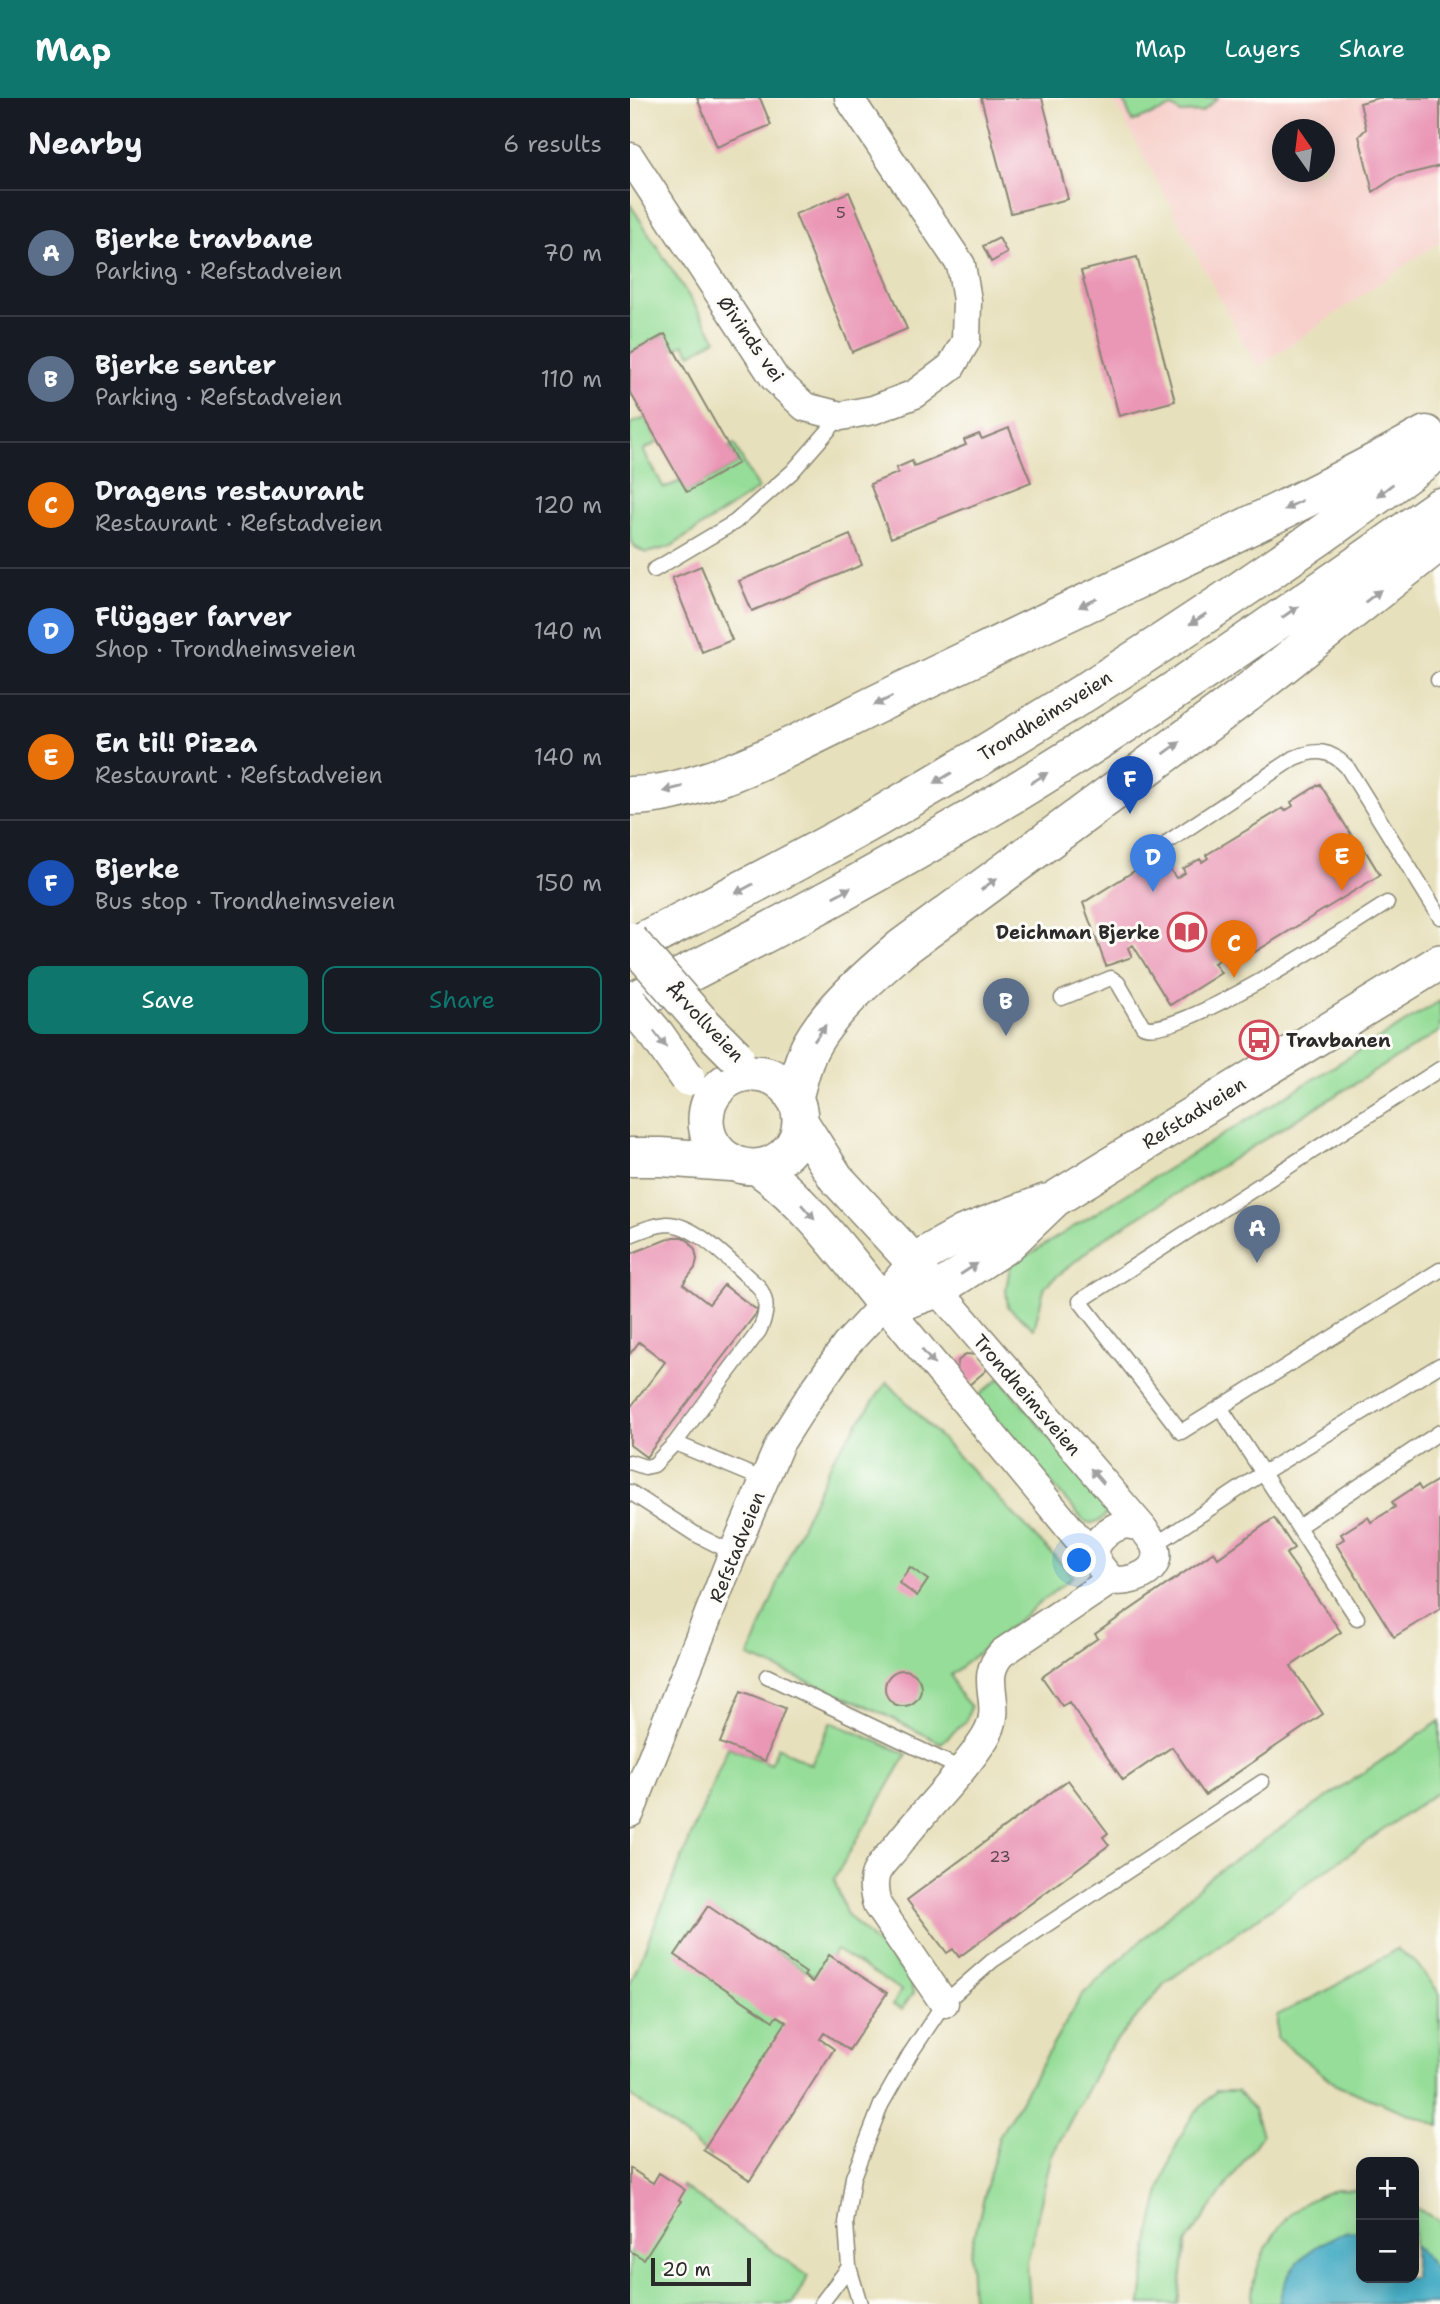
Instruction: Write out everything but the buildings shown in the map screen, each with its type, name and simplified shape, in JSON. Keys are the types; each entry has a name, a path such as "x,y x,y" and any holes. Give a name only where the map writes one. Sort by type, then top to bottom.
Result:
{"highway":[{"path":"630,796 666,791 709,779 782,751 1035,627 1250,528 1440,427"},
{"name":"Trondheimsveien","path":"630,948 877,818 1010,738 1246,587 1335,527 1440,449"},
{"path":"630,1003 903,859 1038,779 1214,666 1440,507"},
{"path":"797,1110 810,1047 829,1020 873,973 902,948 1246,694 1440,541"},
{"path":"630,1157 743,1164"}],"street":[{"name":"Øivinds vei","path":"630,157 775,379 805,407 841,416 873,410 915,394 951,367 966,341 967,300 961,265 849,98"},
{"name":"Årvollveien","path":"630,940 699,1019 744,1064"},
{"name":"Refstadveien","path":"884,1304 911,1300 937,1290 1007,1245 1055,1199 1440,962"},
{"path":"630,1003 657,1035 687,1078 706,1112 708,1135 721,1155 743,1164 786,1189 804,1207 1104,1570 1120,1582 1142,1576 1153,1563 1148,1536 1126,1524 1109,1531 1098,1544 1104,1570"},
{"path":"706,1112 718,1088 728,1079 740,1074 744,1064 777,1079 786,1086 836,1178 913,1261"},
{"path":"743,1164 770,1164 782,1158 798,1136 797,1110"},
{"name":"Refstadveien","path":"630,1813 764,1480 780,1443 810,1396 846,1345 884,1304 888,1291 913,1261 942,1243 987,1222 1055,1199"},
{"name":"Trondheimsveien","path":"913,1261 1148,1536"},
{"path":"944,2003 877,1905 873,1893 877,1872 985,1737 994,1716 995,1699 990,1673 993,1663 1104,1570"}],"lane":[{"path":"654,570 734,522 792,472 841,416"},
{"path":"1169,841 1294,758 1309,752 1324,751 1337,757 1347,767 1440,916"},
{"path":"1062,998 1111,978 1118,983 1143,1026 1148,1029 1167,1026 1256,983 1387,903"},
{"path":"1440,1069 1080,1301 1181,1432 1440,1270"},
{"path":"630,1235 653,1226 670,1224 695,1232 758,1286 766,1302 764,1321 759,1331 675,1443 654,1465 645,1467 630,1462"},
{"path":"1148,1536 1263,1473 1440,1364"},
{"path":"1220,1407 1357,1618"},
{"path":"1298,1527 1440,1432"},
{"path":"675,1443 764,1480"},
{"path":"630,1492 695,1534 733,1553"},
{"path":"767,1676 961,1769"},
{"path":"860,2304 849,2267 846,2223 853,2177 881,2105 910,2054 944,2003 992,1961 1262,1782"},
{"path":"821,2304 849,2267"}],"shaded area":[{"path":"1113,98 1440,98 1440,241 1257,368"}],"green space":[{"path":"1123,98 1218,98 1202,112 1181,113 1172,107 1132,122"},
{"path":"630,204 716,339 691,354 684,344 673,349 664,334 630,353"},
{"path":"645,418 658,442 644,452 664,488 681,481 687,492 738,463 729,447 734,444 758,489 670,547 646,553 635,547 630,538 630,424"},
{"path":"1440,1001 1440,1031 1101,1240 1045,1286 1034,1329 1008,1307 1006,1290 1010,1266"},
{"path":"1000,1378 1109,1509 1099,1521 1084,1521 977,1397"},
{"path":"887,1382 1073,1576 951,1675 957,1691 971,1707 965,1722 941,1743 867,1706 749,1657 795,1540 834,1457"},
{"path":"1440,1721 1440,1790 1165,1983 1107,2052 1051,2157 1027,2263 1030,2304 972,2304 970,2254 999,2137 1082,1995 1211,1876"},
{"path":"831,1722 907,1754 834,1879 846,1913 911,1980 913,1993 902,2009 893,2005 901,1990 836,1950 817,1978 716,1912 685,1956 789,2030 711,2156 630,2095 630,1984 728,1747 771,1764 778,1747 811,1765"},
{"path":"1397,1949 1416,1963 1440,1994 1440,2126 1338,2086 1277,2038 1277,2015 1326,1991"},
{"path":"1216,2091 1237,2091 1254,2110 1262,2135 1186,2243 1178,2304 1141,2304 1155,2211 1168,2166 1188,2123"},
{"path":"681,2185 808,2276 793,2304 630,2304 630,2250 684,2191"},
{"path":"1336,2189 1356,2190 1356,2283 1419,2283 1419,2210 1440,2221 1440,2304 1252,2304 1255,2276 1267,2247 1285,2221 1306,2202"}],"water":[{"path":"1348,2231 1356,2232 1356,2283 1419,2283 1419,2251 1436,2271 1440,2304 1279,2304 1282,2290 1294,2267 1323,2243"}],"place":[{"name":"Bjerke","path":"1130,814"},
{"name":"En til! Pizza","path":"1342,891"},
{"name":"Flügger farver","path":"1153,892"},
{"name":"Deichman Bjerke","path":"1187,932"},
{"name":"Dragens restaurant","path":"1234,978"},
{"name":"Bjerke senter","path":"1006,1036"},
{"name":"Travbanen","path":"1259,1040"},
{"name":"Bjerke travbane","path":"1257,1263"}]}
